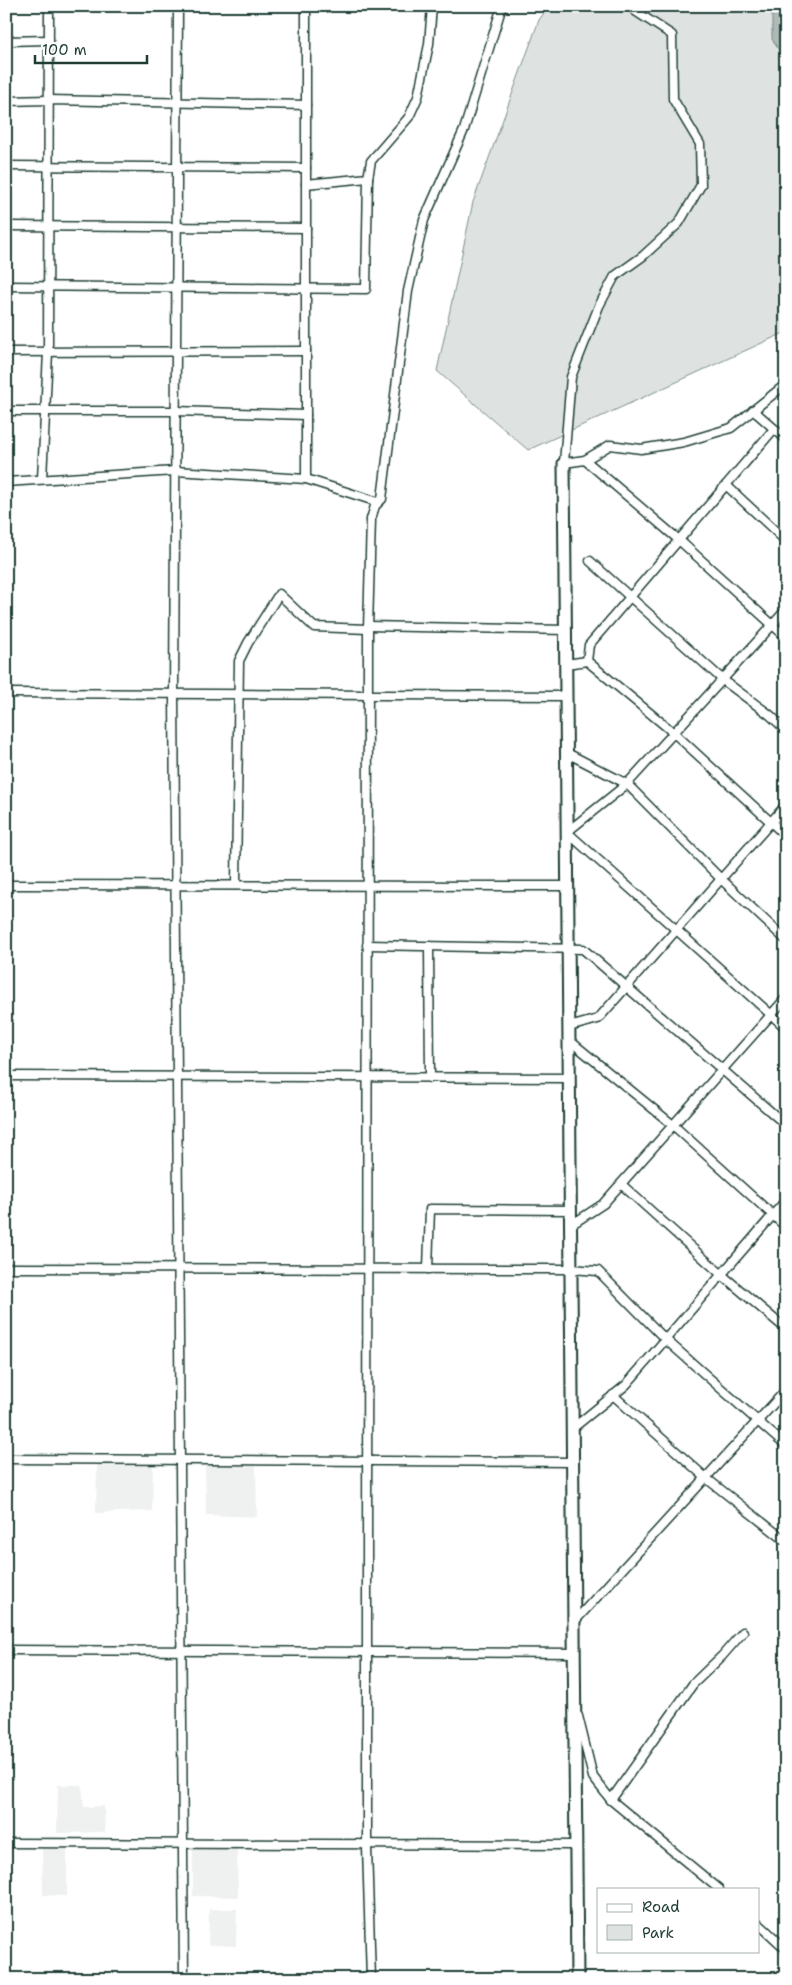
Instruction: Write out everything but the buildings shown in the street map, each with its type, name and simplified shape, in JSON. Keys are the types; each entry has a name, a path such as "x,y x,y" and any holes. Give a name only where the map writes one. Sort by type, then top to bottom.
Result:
{"street":[{"path":"42,479 48,352 49,6"},
{"path":"178,6 174,695 184,1979"},
{"path":"306,6 306,479"},
{"path":"6,286 366,289 368,178 371,161 408,117 418,97 429,44 432,6"},
{"path":"371,1979 368,1844 367,696 371,519 375,506 382,499 408,291 424,220 464,130 502,6"},
{"path":"577,1979 564,463 571,376 599,306 615,276 643,256 679,222 702,186 700,144 673,99 672,35 635,12 632,6"},
{"path":"6,41 49,40"},
{"path":"6,101 48,100 306,105"},
{"path":"6,166 306,168"},
{"path":"306,184 368,178"},
{"path":"6,226 306,228"},
{"path":"6,352 306,351"},
{"path":"564,463 585,460 610,446 641,449 684,442 731,428 786,384"},
{"path":"753,410 786,439"},
{"path":"6,411 175,411 306,414"},
{"path":"587,661 589,645 774,429"},
{"path":"585,460 679,540 786,637"},
{"path":"6,482 175,471 306,479 378,502"},
{"path":"726,486 786,541"},
{"path":"590,561 723,680 770,715 786,730"},
{"path":"236,886 239,660 279,594 314,626 566,630"},
{"path":"567,832 627,784 786,610"},
{"path":"566,664 587,661 674,733 786,836"},
{"path":"6,694 566,696"},
{"path":"567,753 627,784 720,878 786,940"},
{"path":"569,1027 598,1019 786,805"},
{"path":"567,832 786,1028"},
{"path":"6,885 568,886"},
{"path":"367,946 582,949 786,1125"},
{"path":"430,946 430,1078"},
{"path":"571,1226 603,1204 786,998"},
{"path":"569,1040 673,1125 786,1227"},
{"path":"6,1076 570,1078"},
{"path":"620,1184 721,1274 786,1328"},
{"path":"573,1428 626,1385 786,1200"},
{"path":"428,1269 430,1209 571,1210"},
{"path":"6,1268 571,1269 598,1271 665,1339 786,1446"},
{"path":"574,1622 786,1390"},
{"path":"613,1395 706,1478 786,1541"},
{"path":"6,1459 573,1462"},
{"path":"611,1800 693,1684 743,1632"},
{"path":"6,1650 574,1653"},
{"path":"575,1704 593,1777 611,1800 718,1888"},
{"path":"6,1843 576,1845"},
{"path":"760,1925 786,1949"}],"shaded area":[{"path":"772,6 786,6 786,62 772,39"},
{"path":"153,1464 152,1511 96,1513 97,1465"},
{"path":"205,1465 256,1465 257,1517 206,1515"},
{"path":"58,1785 82,1785 84,1807 104,1806 105,1832 57,1833"},
{"path":"67,1845 67,1896 43,1895 42,1846"},
{"path":"193,1849 237,1849 238,1897 193,1896"},
{"path":"209,1909 237,1909 236,1946 208,1945"}],"green space":[{"path":"549,6 786,6 786,332 528,450 437,371 473,202 539,20"}]}
